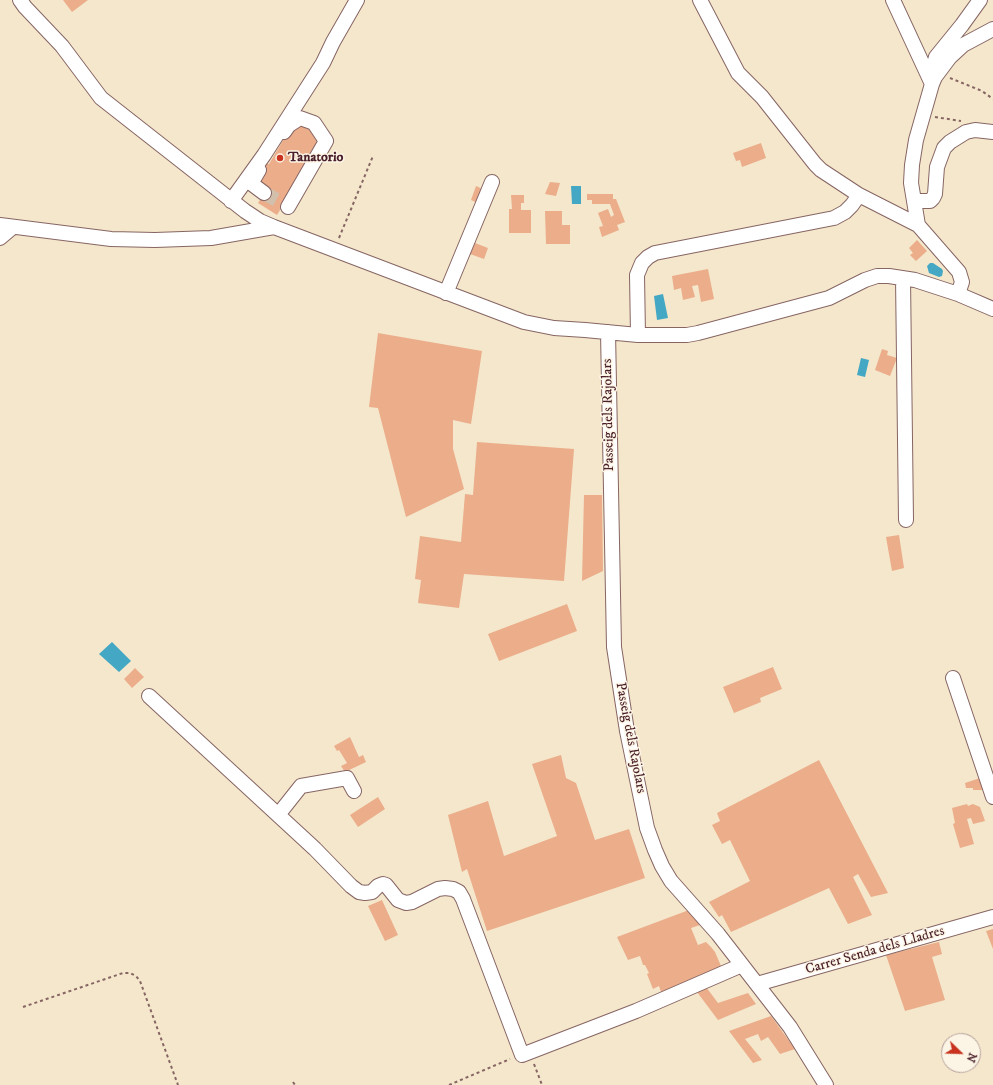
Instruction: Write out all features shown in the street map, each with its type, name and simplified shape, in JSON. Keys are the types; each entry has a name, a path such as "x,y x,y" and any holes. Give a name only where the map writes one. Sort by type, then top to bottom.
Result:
{"street":[{"path":"20,0 62,46 101,98 231,201 260,221 335,251 524,322 539,326 638,335 673,336 698,333 829,298 865,280 877,276 903,278 958,294 993,309"},
{"path":"231,201 264,155 323,63 356,0"},
{"path":"700,0 738,73 762,97 786,129 821,170 859,195 918,225 959,272 962,282 958,294"},
{"path":"893,0 935,78"},
{"path":"935,78 934,64 936,57 980,0"},
{"path":"918,225 911,183 912,165 916,140 935,78 950,57 964,46 993,29"},
{"path":"264,192 252,184 252,182 289,125 300,118 314,123 326,141 286,206 276,227"},
{"path":"914,201 930,201 933,198 935,194 937,167 944,148 950,142 966,132 975,130 993,132"},
{"path":"446,293 492,182"},
{"path":"638,335 637,275 642,263 648,257 655,253 834,218 845,212 859,195"},
{"path":"0,238 6,226 111,239 155,240 211,238 276,227"},
{"path":"903,278 906,520"},
{"name":"Passeig dels Rajolars","path":"608,332 614,647 627,731 647,828 662,866 671,881 718,934 790,1027 826,1085"},
{"path":"954,678 993,797"},
{"path":"149,696 315,849 351,886 359,892 372,892 378,886 383,884 386,885 398,900 406,903 412,902 438,889 453,889 459,892 526,1053 636,1011 742,965"},
{"path":"278,815 301,786 347,778 354,791"},
{"name":"Carrer Senda dels Lladres","path":"757,984 993,917"}],"path":[{"path":"935,78 982,91 993,99"},
{"path":"923,117 950,119 964,122"},
{"path":"335,251 373,156"},
{"path":"23,1006 123,973 130,973 136,976 140,981 178,1085"},
{"path":"449,1085 526,1053 542,1085"}],"water":[{"path":"571,186 581,186 581,204 572,204"},
{"path":"930,263 933,263 942,269 942,276 939,277 929,273 927,266"},
{"path":"663,294 668,318 657,320 654,296"},
{"path":"861,358 869,360 865,377 857,375"},
{"path":"112,642 131,661 119,672 99,654"}],"building":[{"path":"63,0 88,0 72,12"},
{"path":"302,124 314,131 318,144 315,154 277,215 258,203 268,187 255,179 265,163 269,164 291,127"},
{"path":"761,143 766,158 742,167 740,160 736,161 733,153"},
{"path":"550,182 560,183 556,196 545,194"},
{"path":"476,186 487,191 482,205 471,200"},
{"path":"587,194 613,194 613,199 616,199 625,222 617,225 619,230 602,237 599,227 603,226 598,213 608,209 611,217 614,215 610,204 592,204 592,200 587,200"},
{"path":"511,195 524,195 524,203 521,203 521,210 531,210 531,233 509,233 509,209 512,209"},
{"path":"545,211 562,211 562,225 570,225 570,244 546,244"},
{"path":"917,240 927,251 916,261 910,255 913,253 909,248"},
{"path":"475,243 488,248 484,259 470,254"},
{"path":"708,269 714,299 701,302 698,285 692,286 695,297 683,300 681,288 674,290 672,276"},
{"path":"378,333 482,351 471,424 453,420 453,449 464,489 406,517 378,408 369,407"},
{"path":"882,349 888,351 887,355 897,358 890,376 875,370"},
{"path":"477,442 574,449 564,581 464,574 459,608 418,603 421,580 415,579 420,536 461,542 465,494 473,495"},
{"path":"584,495 602,495 603,571 582,581"},
{"path":"899,535 904,568 892,571 886,537"},
{"path":"567,604 577,631 499,661 488,634"},
{"path":"773,667 782,689 760,698 761,702 734,713 723,687"},
{"path":"135,668 144,677 132,688 124,679"},
{"path":"350,737 359,757 363,755 366,762 345,772 341,766 347,763 339,750 337,751 334,746"},
{"path":"561,755 566,778 576,783 595,840 629,829 645,878 487,931 467,869 462,872 448,815 488,801 504,856 557,836 532,764"},
{"path":"819,760 888,893 871,897 858,874 853,877 872,915 848,924 829,888 731,932 722,915 719,917 709,902 750,881 730,840 722,844 712,825 720,821 717,813"},
{"path":"983,777 988,790 973,790 973,788 966,788 965,783"},
{"path":"378,797 385,809 358,827 350,815"},
{"path":"967,804 968,806 973,804 980,807 985,821 973,824 971,818 967,819 974,844 960,848 953,824 955,823 952,808"},
{"path":"382,900 398,935 385,941 368,906"},
{"path":"689,910 700,925 691,928 698,945 706,942 715,952 721,966 661,992 659,986 653,989 647,974 649,973 645,965 643,965 640,956 628,960 617,937"},
{"path":"993,929 993,949 986,931"},
{"path":"939,942 942,954 932,957 945,1000 905,1011 886,955"},
{"path":"706,987 718,1003 748,993 756,1004 718,1020 697,992"},
{"path":"771,1016 795,1049 780,1054 768,1037 761,1041 758,1034 745,1039 762,1060 753,1063 729,1031"}],"tunnel":[{"path":"264,193 284,204"}],"place":[{"name":"Tanatorio","path":"280,158"}]}
